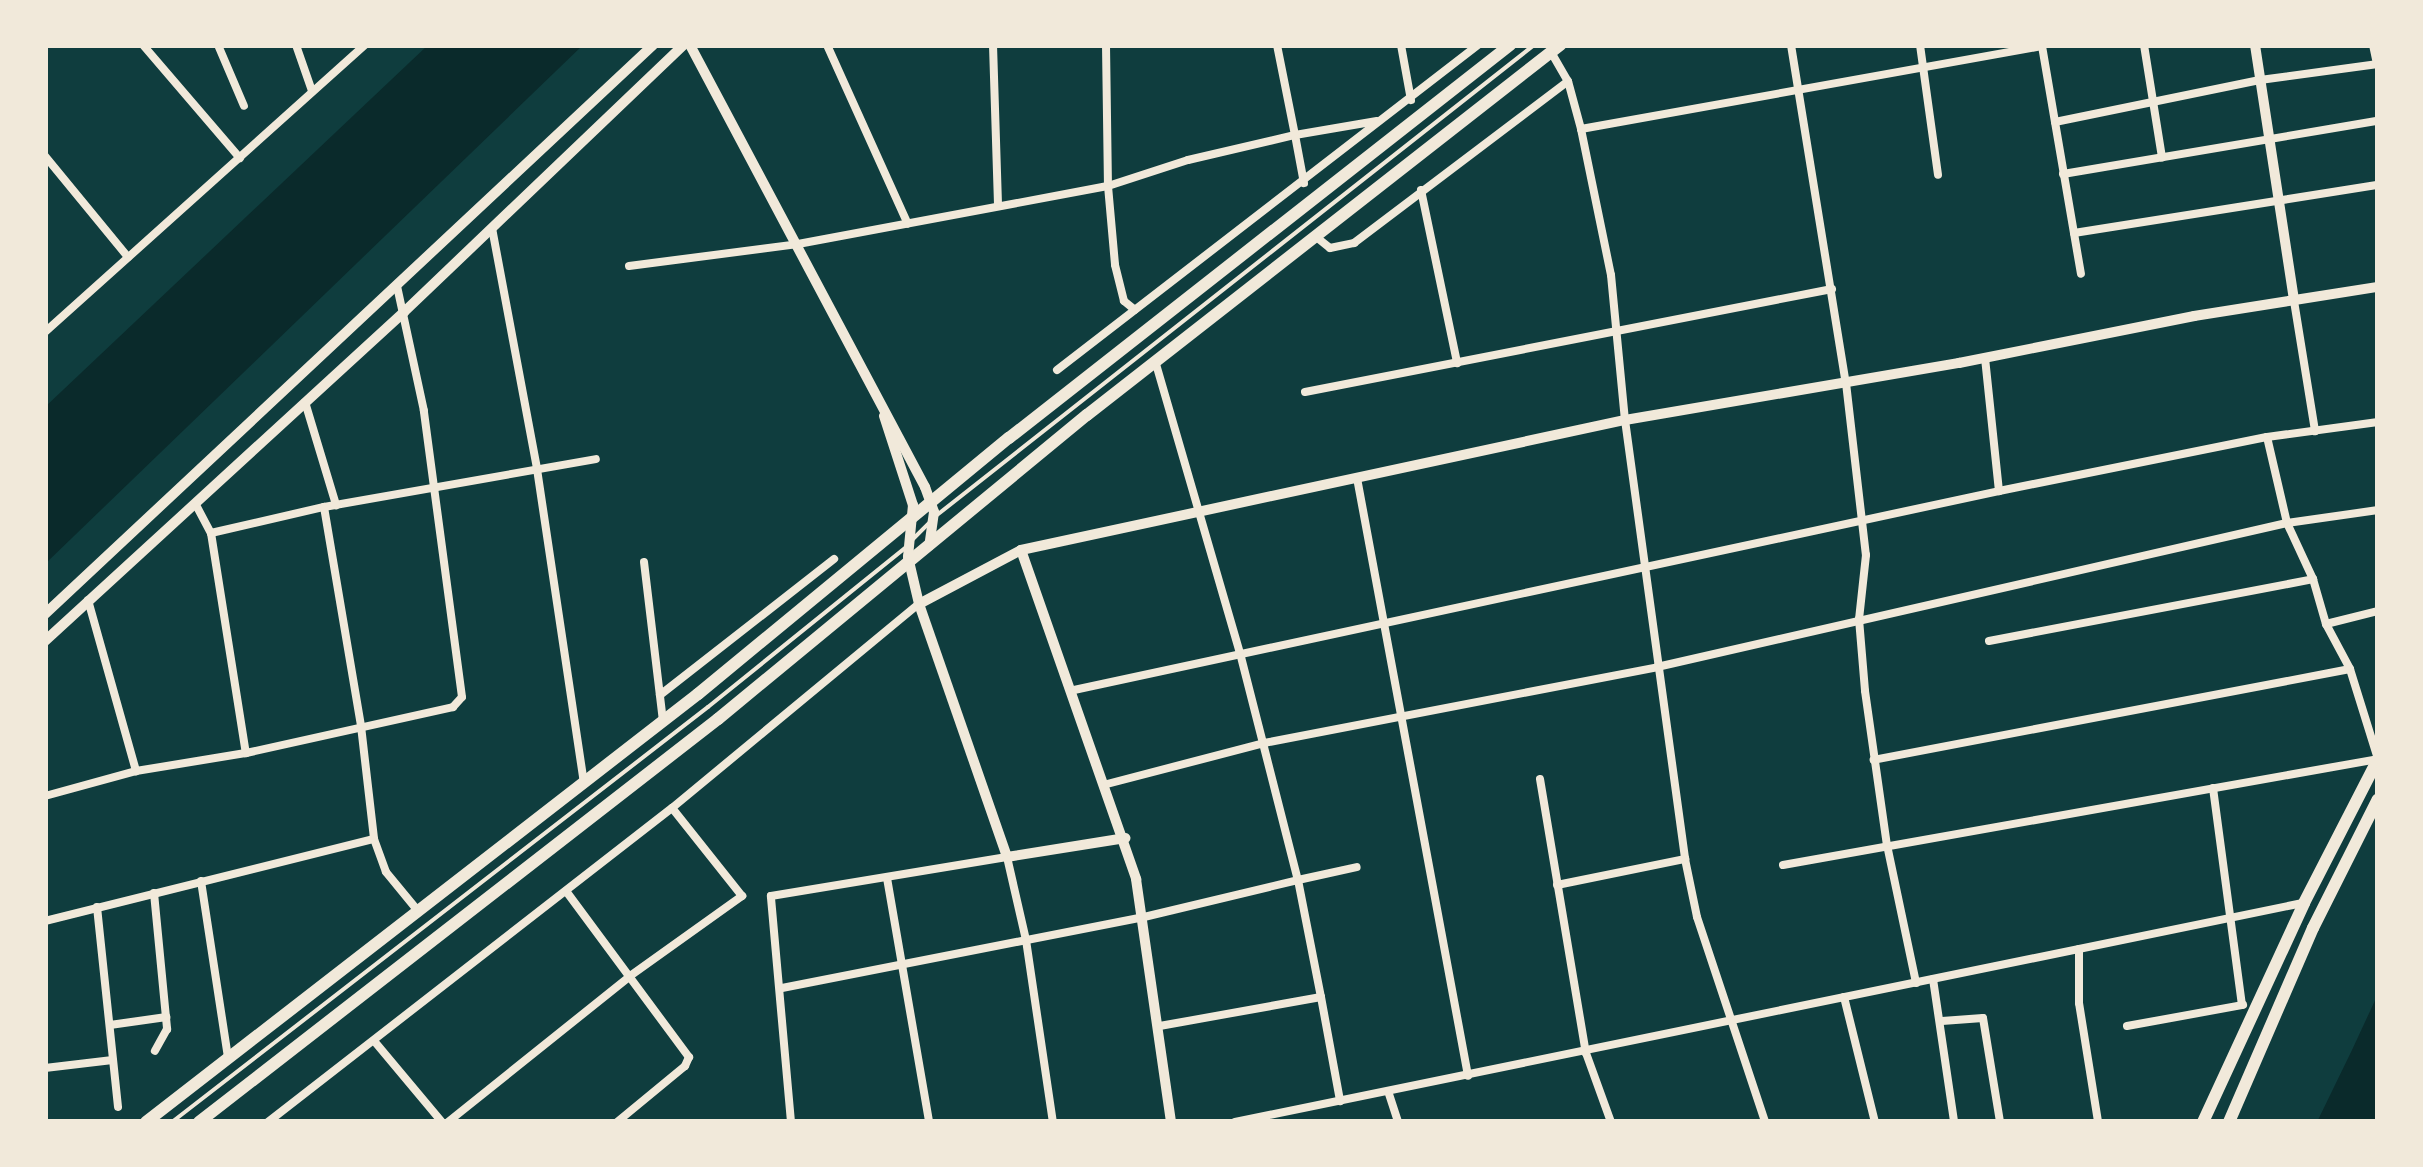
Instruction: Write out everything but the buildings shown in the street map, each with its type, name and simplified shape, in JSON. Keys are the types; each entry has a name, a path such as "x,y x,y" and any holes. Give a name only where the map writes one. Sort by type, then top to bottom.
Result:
{"main road":[{"path":"146,1122 663,721 931,501 1510,45"},
{"path":"200,1122 718,720 1315,236 1556,48"},
{"path":"2202,1122 2262,1001 2304,903 2378,759"},
{"path":"2229,1122 2313,928 2378,799"}],"street":[{"path":"143,45 240,158"},
{"path":"218,45 244,106"},
{"path":"296,45 312,91"},
{"path":"45,332 365,45"},
{"path":"45,614 653,45"},
{"path":"45,641 404,312 683,45"},
{"path":"690,45 931,501 934,518 929,546"},
{"path":"827,45 908,224"},
{"path":"994,45 998,206"},
{"path":"1106,45 1108,186 1119,289 1134,310"},
{"path":"1277,45 1304,183"},
{"path":"1401,45 1411,100"},
{"path":"1057,370 1478,45"},
{"path":"1791,45 1846,383 1859,520 1868,569 1859,619 1874,760 1916,982"},
{"path":"1920,45 1938,175"},
{"path":"2144,45 2162,158"},
{"path":"2254,45 2315,431"},
{"path":"2055,122 2260,80 2377,64 2374,45"},
{"path":"1582,129 2042,46 2081,274"},
{"path":"1556,48 1582,129 1618,332 1624,420 1696,917 1765,1122"},
{"path":"1315,236 1330,248 1354,243 1568,81"},
{"path":"629,266 798,244 1108,186 1188,160 1295,135 1382,121"},
{"path":"2064,174 2378,122"},
{"path":"45,156 128,257"},
{"path":"2074,233 2378,184"},
{"path":"1422,190 1457,362"},
{"path":"492,228 536,469 584,783"},
{"path":"45,796 136,771 246,752 452,707 462,696 436,486 397,286"},
{"path":"268,1122 376,1042 672,808 919,604 1021,550 1624,420 1985,358 2194,316 2378,287"},
{"path":"1305,392 1832,289"},
{"path":"1985,358 2000,490"},
{"path":"1156,364 1264,743 1298,880 1340,1101"},
{"path":"305,402 336,505"},
{"path":"884,416 912,499 910,563 919,604 1007,857 1026,940 1053,1122"},
{"path":"1074,690 2000,490 2267,437 2378,422"},
{"path":"1783,865 2378,759 2350,669 2326,624 2313,579 2288,522 2267,437"},
{"path":"211,533 324,507 596,459"},
{"path":"1356,478 1468,1076"},
{"path":"196,505 211,533 246,752"},
{"path":"324,507 361,726 374,839 386,872 418,911"},
{"path":"1107,784 1264,743 1657,667 2288,522 2378,510"},
{"path":"1021,550 1125,838 1144,917 1170,1122"},
{"path":"660,695 834,559"},
{"path":"644,562 663,721"},
{"path":"1989,641 2313,579"},
{"path":"88,600 136,771"},
{"path":"2326,624 2378,611"},
{"path":"1874,760 2350,669"},
{"path":"1540,779 1586,1052 1610,1122"},
{"path":"2213,788 2242,1005"},
{"path":"376,1042 445,1122 630,976 742,896 672,808"},
{"path":"791,1122 771,896 1125,838"},
{"path":"45,921 374,839"},
{"path":"1557,885 1685,860"},
{"path":"782,988 1144,917 1357,867"},
{"path":"888,878 930,1122"},
{"path":"201,881 228,1058"},
{"path":"566,891 689,1057 684,1066 618,1122"},
{"path":"154,892 166,1018 166,1038 155,1052"},
{"path":"1235,1122 1389,1094 2304,903"},
{"path":"97,907 118,1108"},
{"path":"2079,949 2079,1003 2098,1122"},
{"path":"1932,979 1942,1021 1954,1122"},
{"path":"1160,1026 1321,997"},
{"path":"1844,997 1874,1122"},
{"path":"2127,1026 2262,1001"},
{"path":"110,1025 166,1018"},
{"path":"1942,1021 1983,1018 2000,1122"},
{"path":"45,1068 114,1060"},
{"path":"1389,1094 1398,1122"}],"lane":[{"path":"172,1122 708,707 909,543 934,518 1534,45"}],"water":[{"path":"428,45 583,45 45,564 45,407"},
{"path":"2378,994 2378,1122 2317,1122 2352,1050"}]}
